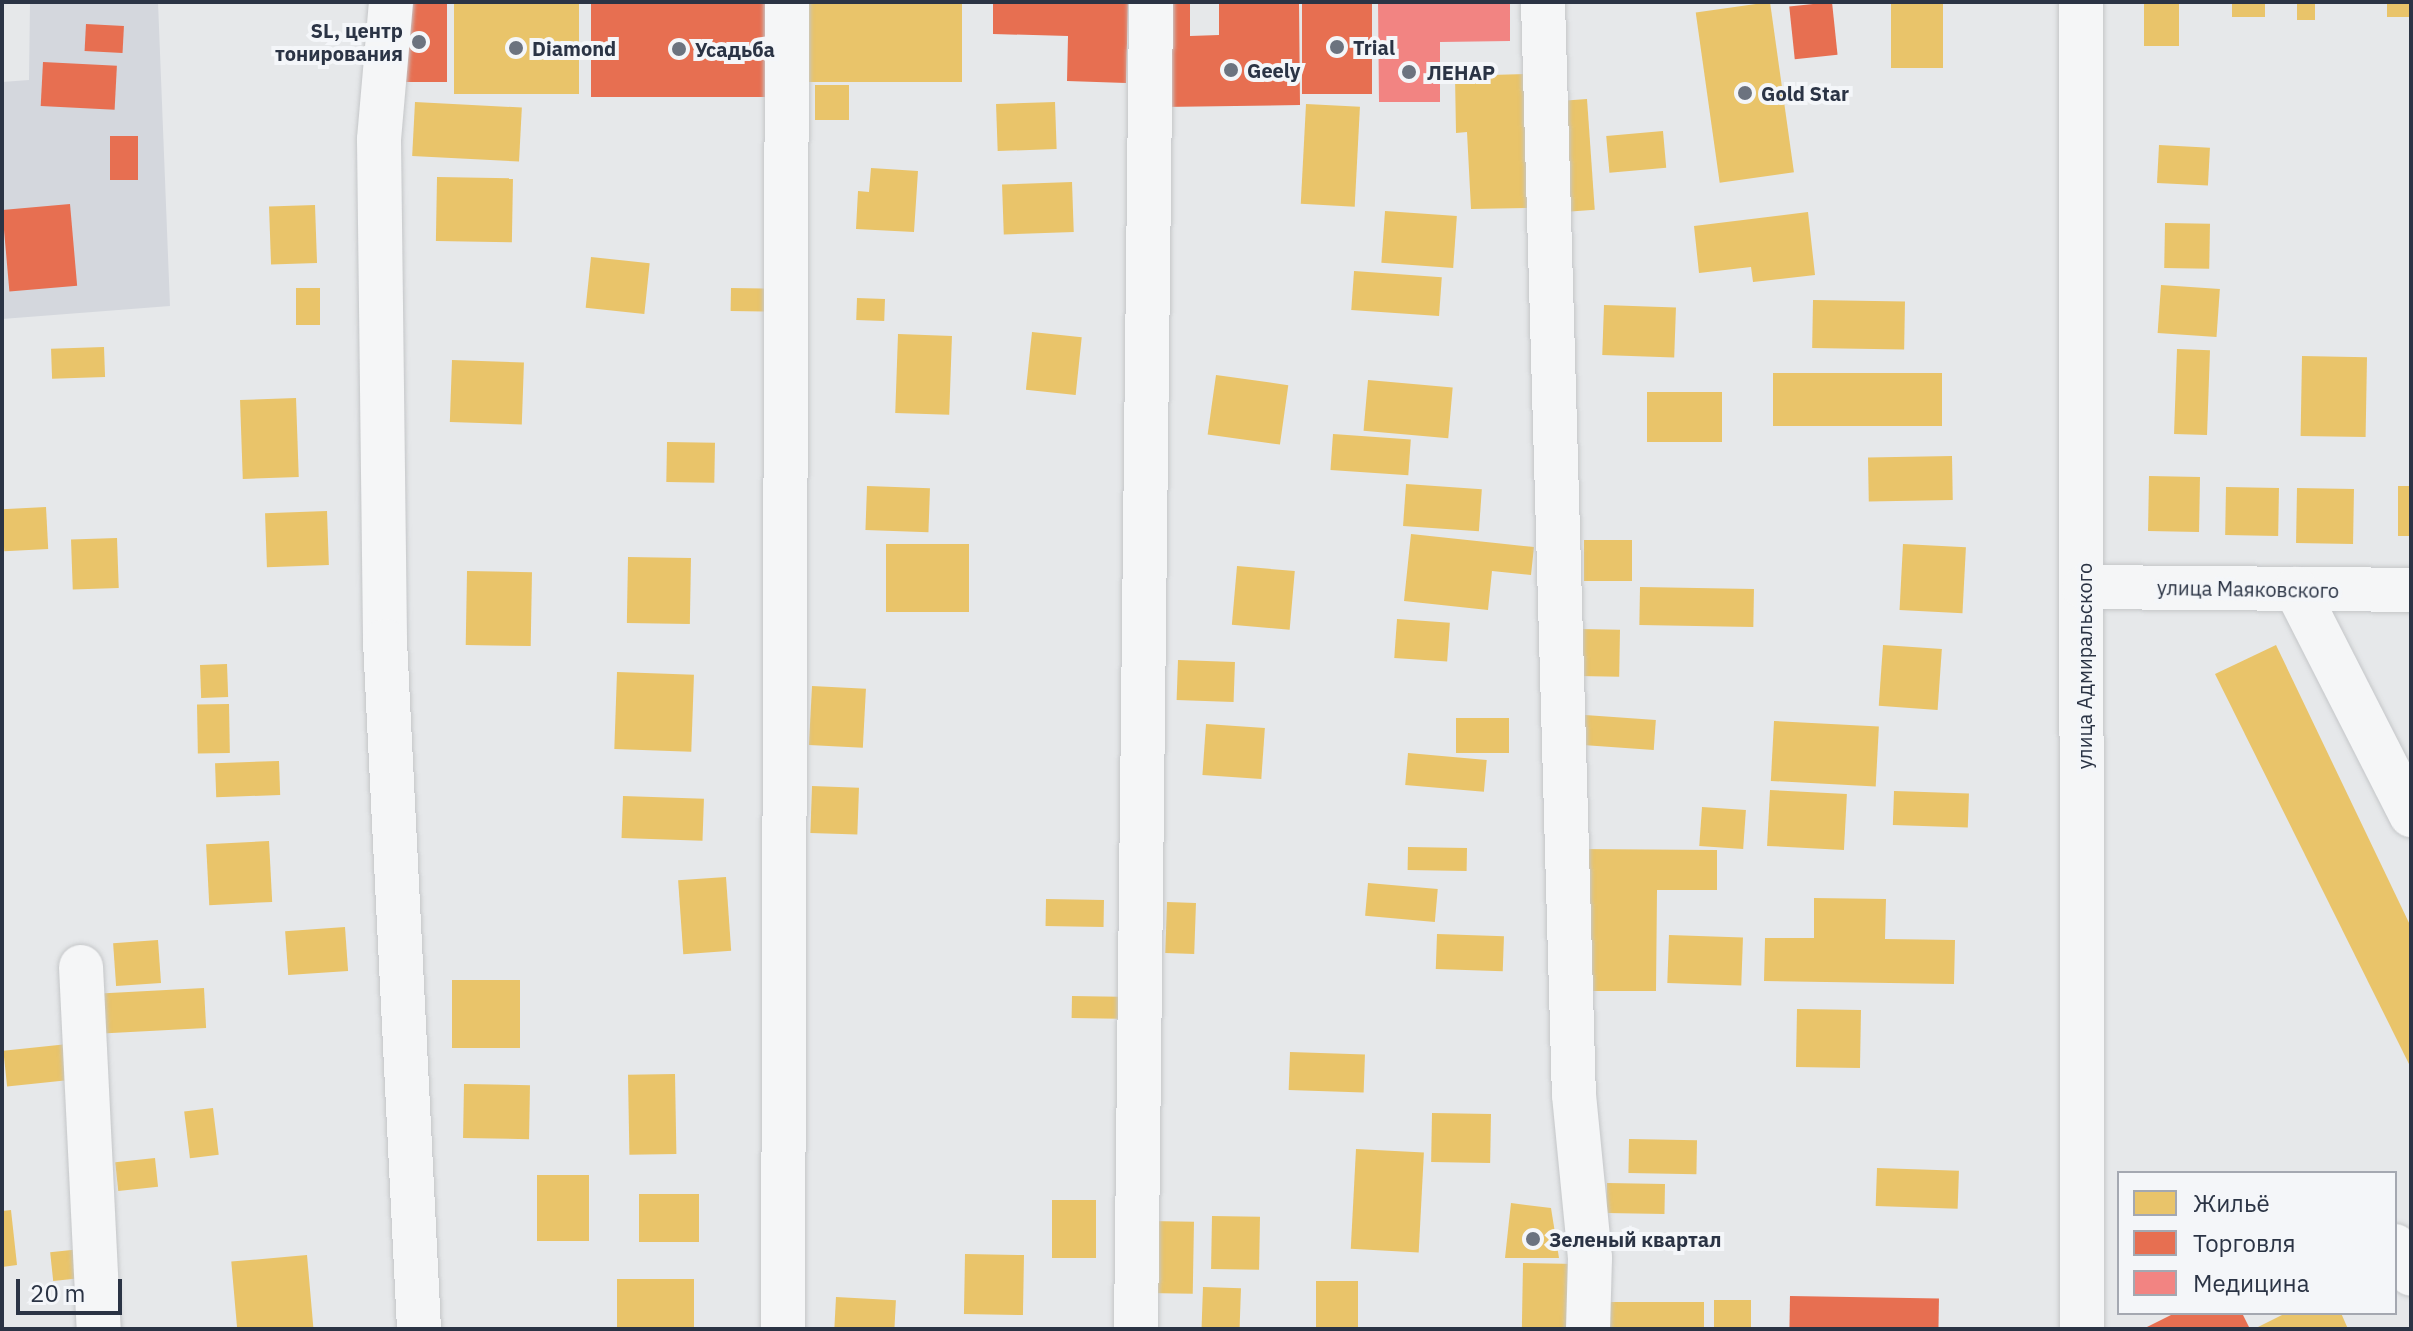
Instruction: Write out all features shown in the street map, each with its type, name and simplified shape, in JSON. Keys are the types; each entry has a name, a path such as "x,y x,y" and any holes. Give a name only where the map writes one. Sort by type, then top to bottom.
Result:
{"street":[{"path":"391,2 379,140 385,641 419,1329"},
{"path":"783,1329 787,2"},
{"path":"1136,1329 1151,2"},
{"path":"1543,2 1574,1095 1590,1258 1588,1329"},
{"name":"улица Адмиральского","path":"2081,2 2084,587 2102,1267 2082,1329"},
{"name":"улица Маяковского","path":"2084,587 2411,590"},
{"path":"2296,589 2411,815"},
{"path":"81,967 99,1329"},
{"path":"2397,1250 2411,1274"}],"shaded area":[{"path":"30,2 158,2 170,306 2,319 2,82 29,80"}],"building: Жильё":[{"name":"Diamond","path":"454,2 579,2 579,94 454,94"},
{"path":"799,2 962,2 962,82 799,82"},
{"name":"Gold Star","path":"1770,2 1794,172 1720,183 1696,12"},
{"path":"1891,2 1943,2 1943,68 1891,68"},
{"path":"2144,2 2179,2 2179,46 2144,46"},
{"path":"2232,2 2265,2 2265,17 2232,17"},
{"path":"2297,2 2315,2 2315,20 2297,20"},
{"path":"2387,2 2411,2 2411,17 2387,17"},
{"path":"1526,74 1527,208 1471,209 1467,132 1456,133 1455,76"},
{"path":"815,85 849,85 849,120 815,120"},
{"path":"1587,99 1595,210 1564,212 1556,101"},
{"path":"415,102 522,108 519,162 412,156"},
{"path":"1055,102 1057,149 998,151 996,104"},
{"path":"1306,104 1360,107 1355,207 1301,204"},
{"path":"1663,131 1666,168 1609,173 1606,136"},
{"path":"2159,145 2210,148 2208,186 2157,183"},
{"path":"871,168 918,171 914,232 856,229 858,191 869,192"},
{"path":"437,177 513,178 512,242 436,241"},
{"path":"1072,182 1074,232 1004,234 1002,184"},
{"path":"315,205 317,263 271,265 269,207"},
{"path":"1385,211 1457,216 1453,268 1381,263"},
{"path":"1808,212 1815,275 1753,282 1751,267 1699,273 1694,226"},
{"path":"2165,223 2210,224 2209,269 2164,268"},
{"path":"591,257 650,263 644,314 586,308"},
{"path":"1354,271 1442,277 1439,316 1351,310"},
{"path":"2161,285 2220,289 2217,337 2158,333"},
{"path":"296,288 320,288 320,325 296,325"},
{"path":"731,288 780,289 780,312 731,311"},
{"path":"857,298 885,299 884,321 856,320"},
{"path":"1813,300 1905,302 1904,350 1812,348"},
{"path":"1604,305 1676,308 1674,357 1602,355"},
{"path":"1032,332 1082,337 1076,395 1026,390"},
{"path":"898,334 952,336 949,415 895,413"},
{"path":"104,347 105,377 52,379 51,349"},
{"path":"2177,349 2210,350 2207,435 2174,434"},
{"path":"2302,356 2367,357 2366,437 2301,436"},
{"path":"452,360 524,363 522,424 450,422"},
{"path":"1773,373 1942,373 1942,426 1773,426"},
{"path":"1216,375 1288,385 1280,445 1208,434"},
{"path":"1368,380 1453,387 1448,438 1364,431"},
{"path":"1647,392 1722,392 1722,442 1647,442"},
{"path":"296,398 299,477 243,479 240,400"},
{"path":"1333,434 1411,439 1408,475 1330,470"},
{"path":"667,442 715,443 714,483 666,482"},
{"path":"1952,456 1953,500 1869,501 1868,457"},
{"path":"2149,476 2200,477 2199,532 2148,531"},
{"path":"1406,484 1482,489 1479,531 1403,526"},
{"path":"867,486 930,488 928,532 865,530"},
{"path":"2398,486 2411,486 2411,536 2398,536"},
{"path":"2226,487 2279,488 2278,536 2225,535"},
{"path":"2297,488 2354,489 2353,544 2296,543"},
{"path":"46,507 48,549 4,551 2,509"},
{"path":"327,511 329,565 267,567 265,513"},
{"path":"1411,534 1534,547 1531,575 1492,571 1488,610 1404,601"},
{"path":"117,538 119,588 73,590 71,540"},
{"path":"1584,540 1632,540 1632,581 1584,581"},
{"path":"886,544 969,544 969,612 886,612"},
{"path":"1903,544 1966,547 1962,613 1900,610"},
{"path":"628,557 691,558 690,624 627,623"},
{"path":"1237,566 1295,571 1290,630 1232,625"},
{"path":"467,571 532,572 531,646 466,645"},
{"path":"1640,587 1754,589 1753,627 1639,625"},
{"path":"1397,619 1450,623 1447,662 1394,658"},
{"path":"1579,629 1620,630 1619,677 1578,676"},
{"path":"1883,645 1942,649 1938,710 1879,706"},
{"path":"2276,645 2411,927 2411,1068 2215,674"},
{"path":"1178,660 1235,662 1234,702 1177,700"},
{"path":"227,664 228,697 201,698 200,665"},
{"path":"617,672 694,675 691,752 614,749"},
{"path":"812,686 866,689 863,748 809,745"},
{"path":"229,704 230,753 198,754 197,705"},
{"path":"1585,715 1656,720 1654,750 1583,745"},
{"path":"1456,718 1509,718 1509,753 1456,753"},
{"path":"1774,721 1879,726 1876,786 1771,781"},
{"path":"1206,724 1265,728 1261,779 1202,775"},
{"path":"1408,753 1487,760 1484,792 1405,785"},
{"path":"279,761 280,795 216,797 215,763"},
{"path":"812,786 859,788 857,835 810,833"},
{"path":"1770,790 1847,794 1844,850 1767,846"},
{"path":"1894,791 1969,794 1968,828 1893,825"},
{"path":"623,796 704,799 702,841 622,838"},
{"path":"1702,807 1746,810 1743,849 1699,846"},
{"path":"269,841 272,902 209,905 206,844"},
{"path":"1408,847 1467,848 1467,871 1408,870"},
{"path":"1576,849 1717,850 1717,890 1657,890 1656,991 1575,991"},
{"path":"726,877 731,951 683,954 678,880"},
{"path":"1368,883 1438,889 1435,922 1365,916"},
{"path":"1814,898 1886,899 1885,939 1955,940 1954,984 1764,981 1765,938 1814,938"},
{"path":"1046,899 1104,900 1104,927 1046,926"},
{"path":"1167,902 1196,903 1194,954 1165,953"},
{"path":"345,927 348,971 288,975 285,931"},
{"path":"1437,934 1504,936 1503,971 1436,969"},
{"path":"1669,935 1743,938 1741,986 1667,983"},
{"path":"158,940 161,983 116,986 113,943"},
{"path":"452,980 520,980 520,1048 452,1048"},
{"path":"204,988 206,1028 102,1033 100,993"},
{"path":"1072,996 1119,997 1119,1019 1072,1018"},
{"path":"1797,1009 1861,1010 1860,1068 1796,1067"},
{"path":"68,1044 72,1080 7,1087 3,1051"},
{"path":"1290,1052 1365,1055 1364,1093 1289,1090"},
{"path":"675,1074 676,1154 629,1155 628,1075"},
{"path":"464,1084 530,1085 529,1139 463,1138"},
{"path":"213,1108 219,1155 190,1158 184,1112"},
{"path":"1432,1113 1491,1114 1490,1163 1431,1162"},
{"path":"1629,1139 1697,1140 1696,1174 1628,1173"},
{"path":"1356,1149 1424,1153 1419,1252 1351,1249"},
{"path":"155,1158 158,1187 118,1191 115,1162"},
{"path":"1877,1168 1959,1171 1958,1209 1876,1206"},
{"path":"537,1175 589,1175 589,1241 537,1241"},
{"path":"1607,1183 1665,1184 1664,1214 1606,1213"},
{"path":"639,1194 699,1194 699,1242 639,1242"},
{"path":"1052,1200 1096,1200 1096,1258 1052,1258"},
{"path":"1511,1203 1551,1208 1559,1258 1505,1258"},
{"path":"11,1210 17,1265 2,1267 2,1211"},
{"path":"1212,1216 1260,1217 1259,1270 1211,1269"},
{"path":"1148,1221 1194,1222 1193,1294 1147,1293"},
{"path":"81,1249 84,1278 53,1281 50,1252"},
{"path":"965,1254 1024,1255 1023,1315 964,1314"},
{"path":"307,1255 313,1329 237,1329 231,1262"},
{"path":"1523,1263 1575,1264 1574,1329 1522,1329"},
{"path":"617,1279 694,1279 694,1329 617,1329"},
{"path":"1316,1281 1358,1281 1358,1329 1316,1329"},
{"path":"1203,1287 1241,1288 1240,1329 1202,1329"},
{"path":"836,1297 896,1300 894,1329 834,1329"},
{"path":"1714,1300 1751,1300 1751,1329 1714,1329"},
{"path":"1604,1302 1704,1302 1704,1329 1604,1329"},
{"path":"2282,1315 2342,1315 2348,1329 2254,1329"}],"building: Торговля":[{"name":"SL, центр тонирования","path":"398,2 447,2 447,82 398,82"},
{"name":"Усадьба","path":"591,2 765,2 765,97 591,97"},
{"path":"993,2 1128,2 1126,83 1067,81 1068,36 993,34"},
{"name":"Geely","path":"1162,2 1190,2 1190,36 1219,35 1219,2 1299,2 1300,105 1162,107"},
{"name":"Trial","path":"1302,2 1372,2 1372,94 1302,94"},
{"path":"1832,2 1838,55 1795,59 1789,6"},
{"path":"86,24 124,26 123,53 85,51"},
{"path":"43,62 117,66 115,110 41,106"},
{"path":"110,136 138,136 138,180 110,180"},
{"path":"70,204 77,286 9,292 2,210"},
{"path":"1790,1296 1939,1299 1938,1329 1789,1329"},
{"path":"2171,1315 2243,1315 2250,1329 2143,1329"}],"building: Медицина":[{"name":"ЛЕНАР","path":"1378,2 1510,2 1510,41 1440,42 1440,102 1379,102"}],"place":[{"name":"SL, центр тонирования","path":"419,42"},
{"name":"Trial","path":"1337,47"},
{"name":"Diamond","path":"516,48"},
{"name":"Усадьба","path":"679,49"},
{"name":"Geely","path":"1231,70"},
{"name":"ЛЕНАР","path":"1409,72"},
{"name":"Gold Star","path":"1745,93"},
{"name":"Зеленый квартал","path":"1533,1239"}]}
